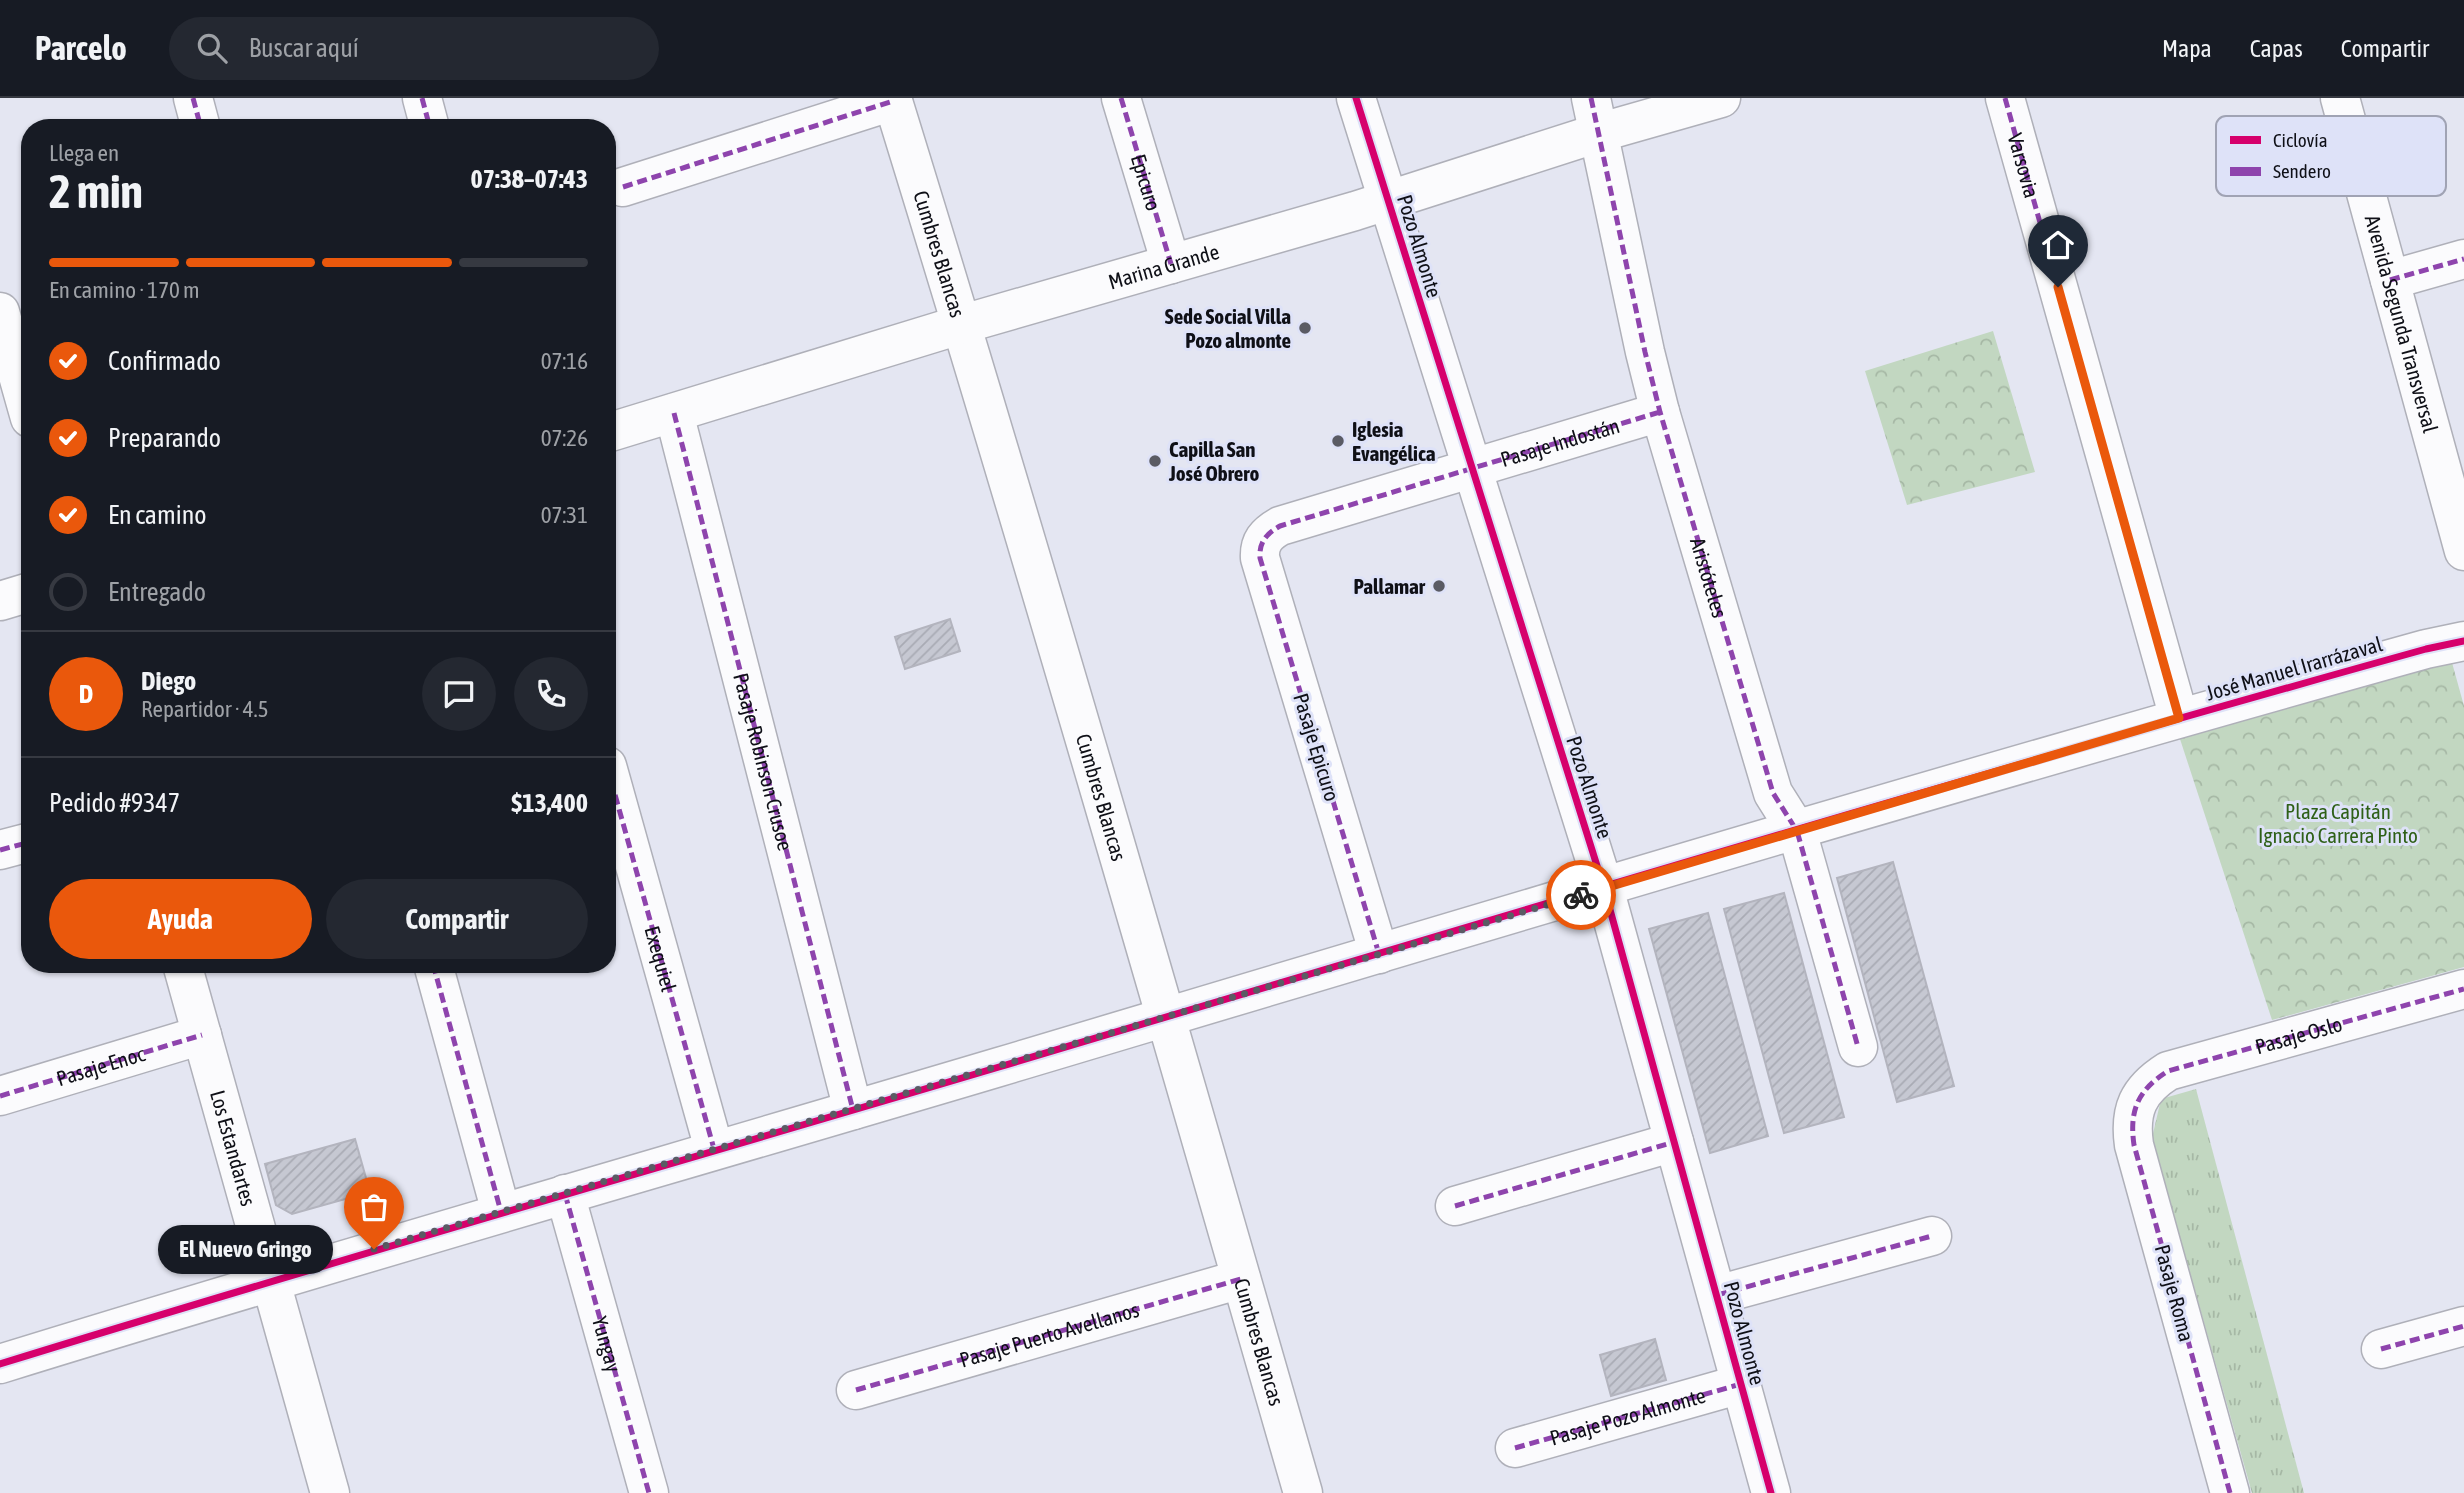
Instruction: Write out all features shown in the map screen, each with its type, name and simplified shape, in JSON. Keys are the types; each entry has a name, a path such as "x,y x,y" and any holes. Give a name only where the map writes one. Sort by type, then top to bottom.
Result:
{"street":[{"path":"193,98 199,119"},
{"path":"422,98 428,119"},
{"name":"Epicuro","path":"1121,98 1171,264"},
{"name":"Pozo Almonte","path":"1356,98 1604,888 1771,1493"},
{"name":"Marina Grande","path":"616,430 962,324 1387,201 1595,116 1721,98"},
{"name":"Varsovia","path":"2005,98 2179,718"},
{"name":"Avenida Segunda Transversal","path":"2340,98 2345,116"},
{"name":"Cumbres Blancas","path":"623,187 892,100 962,324 1303,1493"},
{"name":"Aristóteles","path":"1595,116 1660,412 1773,793 1797,831 1858,1047"},
{"name":"Avenida Segunda Transversal","path":"2367,196 2464,551"},
{"path":"2390,280 2464,259"},
{"path":"0,312 21,386"},
{"name":"Pasaje Indostán","path":"1263,539 1270,531 1280,526 1660,412"},
{"name":"Pasaje Robinson Crusoe","path":"674,413 853,1110"},
{"name":"Pasaje Epicuro","path":"1263,539 1260,558 1379,954"},
{"path":"0,601 21,595"},
{"name":"José Manuel Irarrázaval","path":"0,1364 270,1280 2179,718 2426,649 2464,641"},
{"name":"Exequiel","path":"616,798 714,1149"},
{"path":"0,850 21,844"},
{"name":"Los Estandartes","path":"185,973 330,1493"},
{"path":"435,973 501,1212"},
{"name":"Pasaje Oslo","path":"2142,1093 2153,1080 2168,1071 2464,989"},
{"name":"Pasaje Enoc","path":"0,1096 202,1035"},
{"name":"Pasaje Roma","path":"2142,1093 2134,1110 2131,1128 2134,1145 2230,1493"},
{"path":"1455,1206 1674,1142"},
{"name":"Yungay","path":"565,1194 649,1493"},
{"path":"1717,1295 1932,1236"},
{"name":"Pasaje Puerto Avellanos","path":"856,1390 1241,1279"},
{"path":"2381,1349 2464,1326"},
{"name":"Pasaje Pozo Almonte","path":"1515,1448 1741,1384"}],"green space":[{"path":"1993,331 2035,472 1907,505 1865,371"},
{"name":"Plaza Capitán Ignacio Carrera Pinto","path":"2451,659 2464,706 2464,967 2272,1020 2179,736"},
{"path":"2196,1089 2304,1493 2252,1493 2152,1138 2161,1099"}],"building":[{"path":"950,619 960,651 905,669 895,637"},
{"path":"1893,862 1954,1086 1897,1102 1837,878"},
{"path":"1784,893 1844,1117 1784,1133 1724,909"},
{"path":"1708,913 1768,1136 1710,1153 1649,929"},
{"path":"355,1139 370,1192 292,1214 276,1205 265,1164"},
{"path":"1655,1339 1666,1380 1611,1396 1600,1355"}],"marked path":[{"path":"193,98 199,119"},
{"path":"422,98 428,119"},
{"path":"1121,98 1171,264"},
{"path":"1591,98 1660,412 1773,793 1797,831 1858,1047"},
{"path":"2005,98 2179,718"},
{"path":"623,187 893,101"},
{"path":"2390,280 2464,259"},
{"path":"1379,954 1260,558 1262,543 1267,535 1280,526 1660,412"},
{"path":"674,413 853,1110"},
{"path":"616,798 714,1149"},
{"path":"0,850 21,844"},
{"path":"435,973 501,1212"},
{"path":"2230,1493 2134,1145 2133,1121 2138,1102 2149,1086 2168,1071 2464,989"},
{"path":"0,1096 202,1035"},
{"path":"1455,1206 1674,1142"},
{"path":"565,1194 649,1493"},
{"path":"1717,1295 1932,1236"},
{"path":"856,1390 1241,1279"},
{"path":"2381,1349 2464,1326"},
{"path":"1515,1448 1741,1384"}],"cycle path":[{"path":"1356,98 1604,888 1771,1493"},
{"path":"0,1364 1890,802 2247,699 2464,641"}],"way so far":[{"path":"374,1249 1581,895"}],"place":[{"name":"Sede Social Villa Pozo almonte","path":"1305,328"},
{"name":"Iglesia Evangélica","path":"1338,441"},
{"name":"Capilla San José Obrero","path":"1155,461"},
{"name":"Pallamar","path":"1439,586"},
{"name":"El Nuevo Gringo","path":"374,1249"}],"route":[{"path":"1581,895 2179,718 2058,287"}]}
